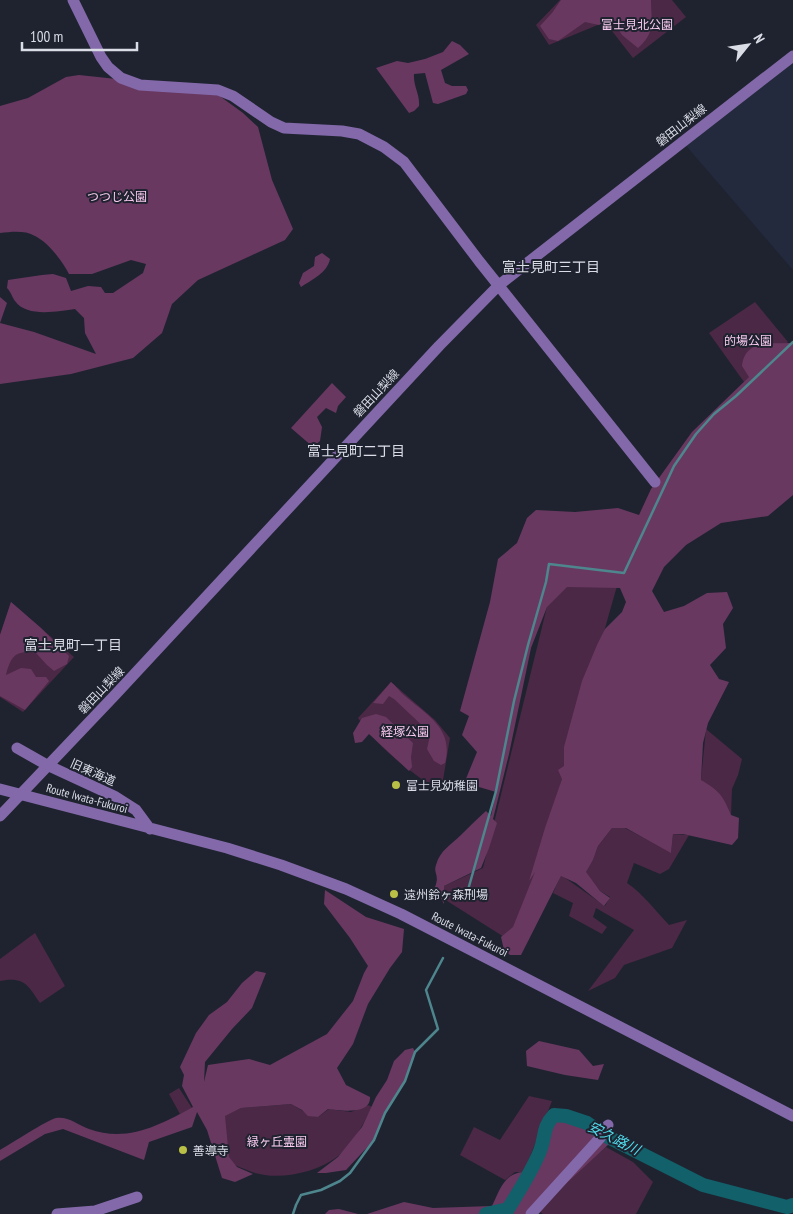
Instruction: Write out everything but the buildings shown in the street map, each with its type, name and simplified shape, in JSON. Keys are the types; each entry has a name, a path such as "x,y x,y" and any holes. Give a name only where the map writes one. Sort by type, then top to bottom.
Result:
{"main road":[{"path":"73,0 101,57 108,67 121,78 140,85 218,90 233,96 271,122 284,128 342,131 359,134 384,147 404,162 655,482"},
{"name":"磐田山梨線","path":"0,816 115,695 432,353 499,284 793,56"},
{"name":"旧東海道","path":"17,748 47,765 114,796 136,810 150,829"},
{"name":"Route Iwata-Fukuroi","path":"0,789 227,848 281,865 346,889 401,914 793,1116"},
{"path":"531,1214 600,1138 608,1125"},
{"path":"57,1214 95,1211 137,1197"}],"shaded area":[{"path":"793,56 793,270 682,141"}],"green space":[{"name":"富士見北公園","path":"560,0 672,0 686,17 633,58 605,22 549,45 536,25"},
{"name":"富士見北公園","path":"561,0 651,0 652,21 650,32 638,48 622,35 611,18 599,25 585,22 558,41 549,39 540,26"},
{"path":"452,41 460,45 469,54 441,70 445,83 452,86 466,86 468,90 466,94 438,104 433,103 425,73 414,74 419,106 409,113 376,68 397,61 408,63 425,59 443,52"},
{"name":"つつじ公園","path":"79,75 210,89 243,113 258,127 272,180 293,229 285,240 198,280 172,304 162,333 133,358 71,374 0,384 0,323 34,332 96,354 85,333 84,318 75,309 52,312 27,310 20,306 7,288 8,280 53,274 66,278 71,291 88,286 101,287 105,293 113,293 143,273 146,264 131,260 92,274 69,274 55,253 40,239 22,232 0,233 0,106 28,98 66,77"},
{"path":"322,253 330,259 326,268 301,287 299,283 303,273 314,266 315,257"},
{"path":"0,297 7,303 0,323"},
{"name":"的場公園","path":"755,302 788,342 744,382 709,333"},
{"path":"793,341 793,495 768,516 721,523 686,545 664,567 652,591 664,612 684,606 707,593 727,592 733,608 723,624 726,648 710,665 719,679 729,682 708,723 703,743 701,780 720,794 731,815 739,818 738,838 732,845 683,834 673,834 671,853 626,828 612,828 598,846 586,872 600,891 610,898 604,906 576,883 561,876 521,955 510,955 504,950 501,937 513,927 535,872 529,881 562,779 558,770 564,766 564,747 582,681 605,629 622,612 626,602 620,588 567,587 547,607 531,648 509,754 493,819 497,823 489,848 481,868 444,886 444,904 435,887 437,880 435,868 440,855 486,811 491,816 496,792 479,787 463,786 477,752 462,735 469,716 460,711 490,602 498,559 517,543 527,518 536,510 575,512 618,508 639,515 651,489 692,432 749,377 742,366 748,351 760,345 792,343"},
{"path":"332,383 346,397 338,406 336,413 326,408 317,417 322,427 320,441 313,447 291,428"},
{"path":"555,574 619,579 515,944 444,899 444,886 483,868"},
{"path":"11,602 74,657 23,712 0,697 0,635"},
{"path":"11,602 69,656 67,664 54,671 36,653 19,653 12,658 6,675 21,668 31,669 36,677 46,677 49,681 25,710 0,696 0,635"},
{"name":"経塚公園","path":"391,682 435,720 450,738 441,792 385,750 358,718"},
{"path":"391,682 437,724 446,741 445,763 441,765 434,761 427,749 429,740 427,730 394,699 389,696 383,704 373,703"},
{"path":"376,714 386,717 413,743 412,767 409,771 369,734 362,742 355,743 353,733 362,718"},
{"path":"706,729 742,759 732,789 731,815 701,780"},
{"path":"612,828 625,828 671,852 673,834 689,835 669,869 660,874 634,863 627,883 644,897 669,925 687,920 672,948 624,965 615,978 588,991 634,930 596,908 593,917 607,927 602,934 569,916 573,903 553,893 561,875 605,906 610,897 600,891 585,873 593,860 598,846"},
{"path":"325,890 366,917 404,929 402,952 368,1004 353,1044 337,1068 346,1085 370,1097 369,1103 365,1107 346,1111 328,1109 318,1117 308,1116 291,1104 241,1108 225,1116 229,1157 237,1167 253,1174 235,1182 222,1178 207,1130 197,1112 192,1127 149,1142 144,1160 63,1129 45,1134 0,1161 0,1150 52,1119 69,1120 103,1133 130,1133 156,1126 193,1107 182,1086 184,1075 180,1067 196,1033 209,1015 227,1002 242,983 256,971 266,973 252,1008 205,1062 204,1082 208,1065 249,1059 270,1065 327,1034 353,1001 368,966 350,938 324,904"},
{"path":"35,933 65,986 40,1003 24,983 15,980 0,981 0,959"},
{"path":"539,1041 579,1050 593,1066 604,1064 598,1080 527,1066 526,1051"},
{"path":"413,1048 415,1052 405,1081 385,1113 374,1140 346,1170 317,1173 338,1157 362,1127 376,1097 387,1080 394,1061 405,1050"},
{"path":"179,1088 192,1108 180,1114 169,1094"},
{"path":"529,1096 552,1101 524,1172 515,1172 505,1180 460,1155 474,1127 500,1140"},
{"name":"緑ヶ丘霊園","path":"291,1104 307,1114 318,1117 329,1109 351,1112 368,1105 372,1107 348,1147 337,1157 317,1168 281,1176 257,1174 233,1163 229,1158 226,1144 224,1116 241,1108"},
{"path":"561,1115 592,1126 609,1144 533,1214 367,1214 404,1202 433,1208 492,1206 503,1183 512,1175 524,1172 547,1123"},
{"path":"606,1147 633,1162 653,1182 636,1214 543,1214 536,1209 544,1199"},
{"path":"339,1209 358,1214 325,1214 329,1210"}],"waterway":[{"path":"466,897 496,791 514,701 546,582 549,564 624,573 674,466 696,434 714,414 736,396 793,342"},
{"path":"293,1214 301,1195 321,1190 340,1181 350,1173 374,1140 385,1113 405,1081 415,1052 438,1029 426,990 443,958"},
{"name":"安久路川","path":"486,1214 508,1209 533,1166 542,1146 546,1128 554,1115 566,1116 587,1123 608,1137 703,1185 787,1207 793,1205"}],"place":[{"name":"富士見幼稚園","path":"396,785"},
{"name":"遠州鈴ヶ森刑場","path":"394,894"},
{"name":"善導寺","path":"183,1150"}],"district":[{"name":"富士見町三丁目","path":"551,267"},
{"name":"富士見町二丁目","path":"356,451"},
{"name":"富士見町一丁目","path":"73,645"}]}
